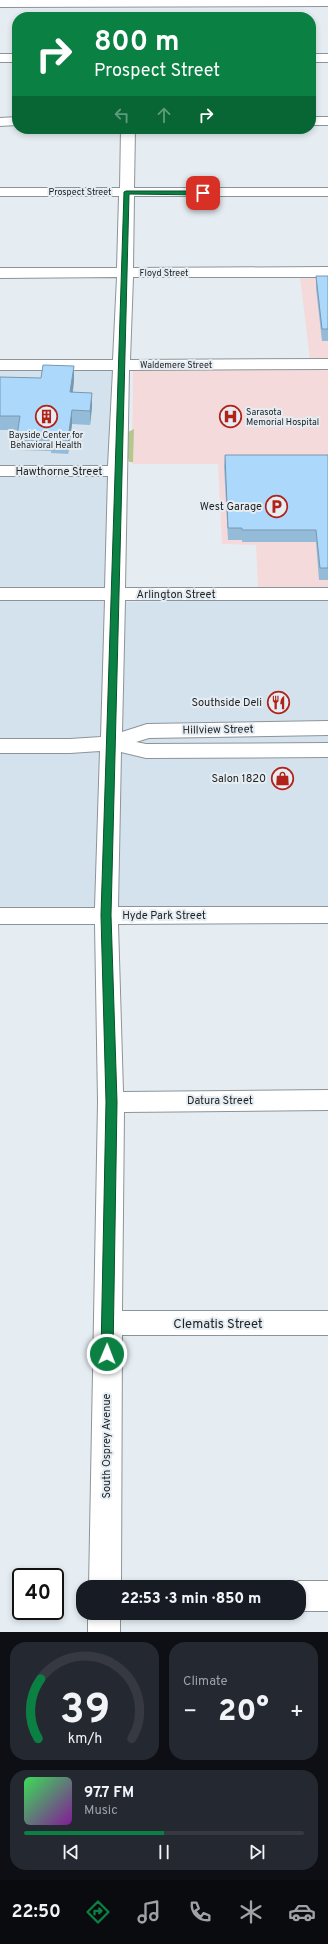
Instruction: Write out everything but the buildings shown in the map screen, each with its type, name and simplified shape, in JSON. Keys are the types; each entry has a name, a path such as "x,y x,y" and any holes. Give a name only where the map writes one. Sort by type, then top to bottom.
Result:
{"street":[{"path":"129,1 129,12"},
{"path":"0,3 129,1 324,2"},
{"path":"0,58 12,58"},
{"path":"316,58 328,58"},
{"path":"316,121 328,121"},
{"path":"0,122 12,122"},
{"name":"South Osprey Avenue","path":"105,1580 107,1323 111,1102 106,915 117,471 125,272 128,134"},
{"name":"Prospect Street","path":"0,192 328,192"},
{"name":"Floyd Street","path":"0,273 328,272"},
{"name":"Waldemere Street","path":"0,365 328,364"},
{"name":"Hawthorne Street","path":"0,471 117,471"},
{"name":"Arlington Street","path":"0,594 328,594"},
{"name":"Hillview Street","path":"0,746 70,746 111,743 147,731 328,728"},
{"name":"Hillview Street","path":"111,743 146,751 328,750"},
{"name":"Hyde Park Street","path":"0,916 328,915"},
{"name":"Datura Street","path":"111,1102 328,1100"},
{"name":"Clematis Street","path":"107,1323 328,1323"},
{"path":"306,1596 328,1596"},
{"path":"104,1620 104,1632"}],"shaded area":[{"name":"Sarasota Memorial Hospital","path":"300,277 328,277 328,588 258,587 256,545 222,544 218,464 132,464 133,370 311,369"},
{"path":"0,369 114,369 110,467 0,467"},
{"path":"110,475 107,589 0,589 0,476"},
{"path":"107,599 103,738 70,740 0,740 0,600"},
{"path":"328,599 328,722 120,734 123,602"},
{"path":"328,734 328,744 148,745 134,742 149,737"},
{"path":"102,750 97,908 0,909 0,753"},
{"path":"119,751 328,756 328,908 116,908"}],"green space":[{"path":"134,429 133,462 129,462 128,432"}],"place":[{"name":"Bayside Center for Behavioral Health","path":"46,416"},
{"name":"Sarasota Memorial Hospital","path":"230,417"},
{"name":"West Garage","path":"277,506"},
{"name":"Southside Deli","path":"278,702"},
{"name":"Salon 1820","path":"282,778"}],"route":[{"path":"107,1354 111,1102 106,915 109,780 113,710 117,471 125,272 126,192 203,193"}]}
